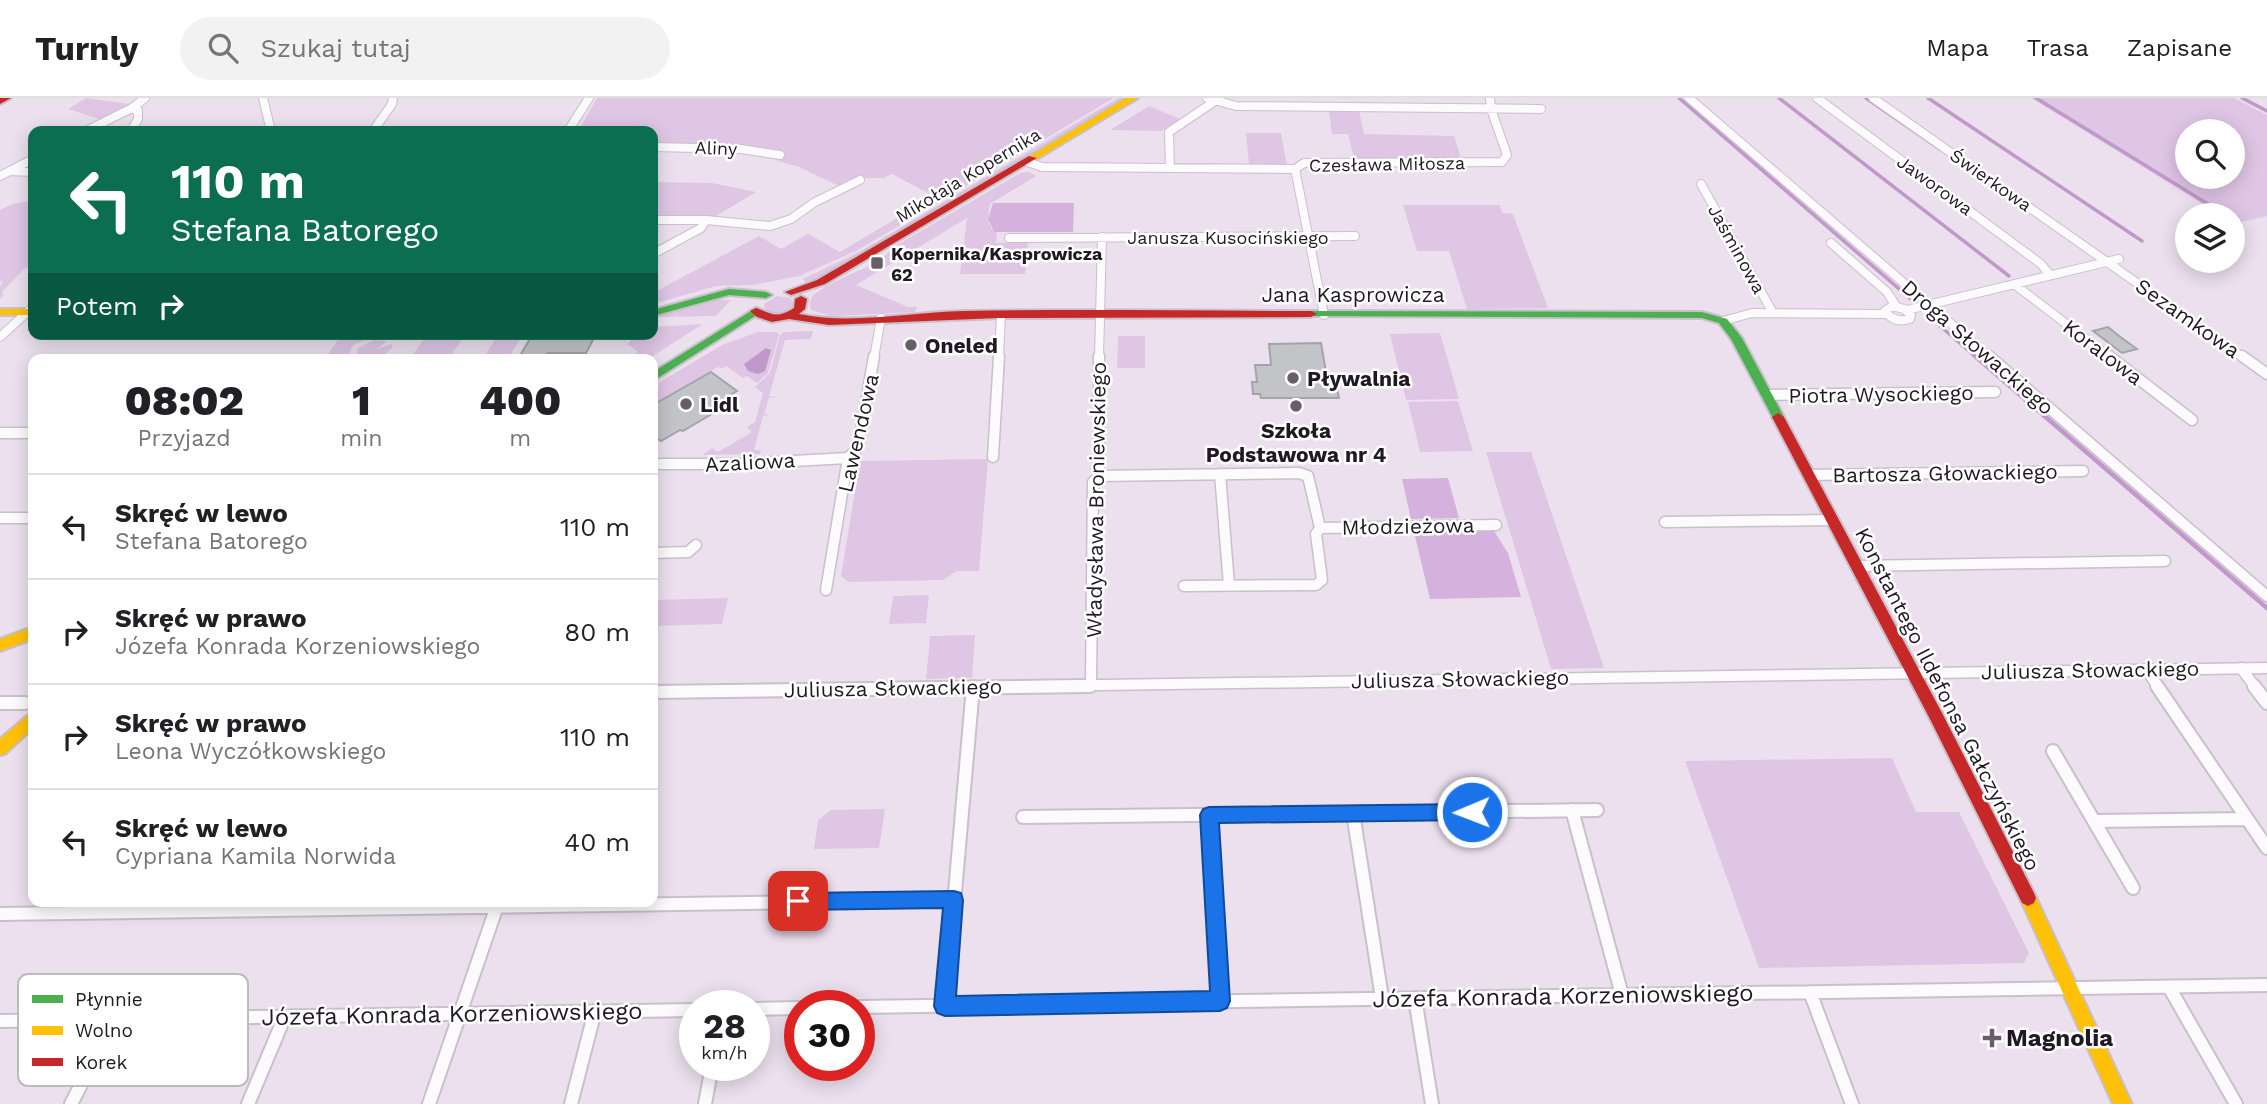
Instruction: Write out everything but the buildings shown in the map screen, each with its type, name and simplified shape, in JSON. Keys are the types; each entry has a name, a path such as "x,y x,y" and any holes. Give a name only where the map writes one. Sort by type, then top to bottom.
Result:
{"street":[{"path":"0,101 6,98"},
{"path":"96,126 132,108 145,98"},
{"path":"263,98 270,126"},
{"path":"377,126 392,104 393,98"},
{"path":"571,126 589,98"},
{"name":"Mikołaja Kopernika","path":"795,304 821,282 1133,98"},
{"path":"1207,98 1236,106 1541,109"},
{"path":"1490,98 1491,110"},
{"name":"Droga Słowackiego","path":"1689,98 2267,596"},
{"name":"Jaworowa","path":"1817,98 2041,264 2050,275"},
{"name":"Świerkowa","path":"1873,98 2108,261"},
{"path":"1170,168 1169,132 1217,100"},
{"path":"132,108 138,110 139,116 134,126"},
{"name":"Czesława Miłosza","path":"1324,315 1295,169 1304,163 1502,163 1507,155 1491,110"},
{"name":"Aliny","path":"658,147 741,149 779,155"},
{"path":"0,176 28,162"},
{"path":"1028,162 1042,167 1295,169"},
{"path":"10,171 28,172"},
{"path":"658,220 706,220 757,226 781,223 833,191 860,180"},
{"name":"Jaśminowa","path":"1701,184 1773,313"},
{"path":"658,251 701,228 706,220"},
{"name":"Janusza Kusocińskiego","path":"1009,237 1355,236"},
{"name":"Janusza Kusocińskiego","path":"1099,315 1102,237"},
{"path":"1831,243 1887,292 1896,306"},
{"path":"1885,314 1886,308 1896,306 1907,310 2119,259"},
{"name":"Sezamkowa","path":"2108,261 2267,374"},
{"name":"Koralowa","path":"2014,284 2192,420"},
{"path":"658,312 743,291 761,307 795,304"},
{"path":"658,374 727,332 778,292 795,304"},
{"name":"Jana Kasprowicza","path":"795,304 818,320 1001,315 1683,314 1702,315 1723,321 1742,314 1773,313 1885,314 1894,320 1905,321 1911,317 1907,310"},
{"path":"0,312 28,311"},
{"path":"0,337 28,314"},
{"path":"993,457 1001,315"},
{"name":"Władysława Broniewskiego","path":"1091,685 1093,482 1099,476 1099,315"},
{"name":"Lawendowa","path":"827,590 848,458 858,448 881,318"},
{"name":"Konstantego Ildefonsa Gałczyńskiego","path":"1723,321 1736,338 1912,673 2073,989 2123,1104"},
{"name":"Piotra Wysockiego","path":"1766,395 1995,392"},
{"path":"0,433 28,433"},
{"name":"Azaliowa","path":"658,464 739,464 848,458"},
{"name":"Bartosza Głowackiego","path":"1808,475 2083,471"},
{"path":"1099,476 1220,474 1229,585"},
{"name":"Młodzieżowa","path":"1184,586 1315,585 1322,580 1316,534 1320,528 1310,479 1304,474 1220,474"},
{"path":"0,519 28,518"},
{"path":"1665,522 1832,520"},
{"name":"Młodzieżowa","path":"1320,528 1496,525"},
{"path":"658,553 688,552 696,545"},
{"path":"1856,566 2165,561"},
{"path":"0,645 28,635"},
{"path":"2241,668 2267,704"},
{"name":"Juliusza Słowackiego","path":"658,692 2267,668"},
{"path":"2146,669 2267,848"},
{"path":"945,1006 973,687"},
{"path":"0,704 25,703"},
{"path":"0,749 28,724"},
{"path":"2053,751 2133,888"},
{"path":"1572,810 1622,995"},
{"path":"1023,817 1597,810"},
{"path":"1353,813 1382,998"},
{"path":"1209,815 1220,1001"},
{"path":"2094,821 2247,819"},
{"path":"658,904 954,900"},
{"path":"0,914 166,907"},
{"path":"429,1104 497,907"},
{"name":"Józefa Konrada Korzeniowskiego","path":"875,1007 2267,985"},
{"path":"2169,988 2236,1104"},
{"path":"1810,992 1852,1104"},
{"path":"1415,998 1432,1104"},
{"name":"Józefa Konrada Korzeniowskiego","path":"248,1017 679,1010"},
{"path":"571,1104 595,1011"},
{"path":"248,1104 285,1016"},
{"name":"Józefa Konrada Korzeniowskiego","path":"0,1021 18,1021"},
{"path":"705,1104 709,1081"},
{"path":"71,1104 80,1086"}],"shaded area":[{"path":"86,98 129,104 141,98 91,125 99,119 68,109"},
{"path":"597,98 1114,98 858,250 799,276 753,285 716,286 658,303 658,290 759,236 781,249 808,234 840,252 934,196 892,174 884,178 859,178 839,186 799,167 775,160 783,151 734,145 658,143 658,126 581,126"},
{"path":"1118,98 1129,98 851,262 807,284 803,279 861,251"},
{"path":"2031,98 2234,98 2267,115 2267,216 2245,221 2245,203 2202,203 2179,189 2245,189 2245,119 2175,119 2175,187"},
{"path":"1149,106 1180,119 1161,131 1110,130"},
{"path":"1329,111 1359,111 1364,134 1454,136 1461,158 1354,158 1348,134 1332,134"},
{"path":"1246,133 1281,133 1287,166 1253,166 1249,163"},
{"path":"1029,172 1036,176 990,204 988,216 989,224 997,233 996,243 1028,242 1025,274 960,274 967,218 856,285 908,307 917,307 915,312 832,316 811,310 811,299 822,289 885,259 883,257 897,245 1020,173"},
{"path":"658,182 712,183 756,192 716,216 658,215"},
{"path":"28,201 28,266 1,293 4,294 0,299 0,286 3,282 0,281 0,210"},
{"path":"993,203 1074,203 1073,232 994,232 988,219"},
{"path":"1403,205 1500,205 1502,213 1513,214 1548,308 1467,309 1449,251 1417,251"},
{"path":"777,296 791,298 793,306 779,314 766,312 764,304"},
{"path":"714,300 731,300 716,316 658,316"},
{"path":"703,324 656,354 635,354 638,352 627,344 630,340 658,340 658,327"},
{"path":"813,331 811,339 785,340 769,396 777,397 769,398 764,414 771,415 763,416 754,450 761,450 760,454 702,455 712,448 718,452 752,432 747,427 755,422 763,393 755,387 770,373 780,335 784,332"},
{"path":"758,332 777,332 779,335 768,373 757,383 747,376 743,378 726,366 722,369 718,367 658,401 658,384 722,345"},
{"path":"1440,333 1459,399 1406,400 1390,334"},
{"path":"1118,336 1145,336 1145,368 1117,368"},
{"path":"338,340 366,340 353,345 349,354 328,354"},
{"path":"374,340 387,341 377,349 392,344 392,348 385,354 357,354 357,349"},
{"path":"423,340 461,340 452,354 413,354"},
{"path":"494,340 519,340 511,354 486,354"},
{"path":"766,348 771,350 765,371 758,374 748,371 744,364"},
{"path":"1458,401 1473,451 1420,452 1408,402"},
{"path":"1486,452 1531,452 1604,668 1551,669"},
{"path":"988,459 979,571 957,571 943,580 848,582 841,576 860,461"},
{"path":"1448,478 1459,518 1411,519 1402,479"},
{"path":"1494,531 1508,553 1521,597 1430,599 1414,532"},
{"path":"929,595 926,623 889,624 893,596"},
{"path":"728,598 722,624 658,626 658,600"},
{"path":"975,635 972,678 926,679 930,636"},
{"path":"1892,758 1916,812 1959,812 2029,953 2024,963 1759,968 1685,761"},
{"path":"885,809 879,848 814,849 818,820 831,810"}],"waterway":[{"path":"1679,98 1913,301"},
{"path":"1779,98 2009,276"},
{"path":"1866,98 1940,149"},
{"path":"1928,98 2142,241"},
{"path":"2036,98 2206,203"},
{"path":"2242,98 2267,111"},
{"path":"1939,325 1977,358"},
{"path":"1975,356 2267,608"}],"traffic: fast":[{"path":"658,312 729,292 766,295"},
{"path":"658,374 756,311"},
{"path":"1311,314 1702,315 1723,321 1736,338 1778,417"}],"traffic: slow":[{"path":"1032,158 1133,98"},
{"path":"0,312 28,312"},
{"path":"0,645 28,635"},
{"path":"0,749 28,724"},
{"path":"2028,898 2123,1104"}],"traffic: jam":[{"path":"0,101 6,98"},
{"path":"791,292 821,282 1032,158"},
{"path":"756,311 772,319 783,318 799,309 801,299"},
{"path":"789,316 850,322 999,314 1311,314"},
{"path":"1778,417 1937,717 2028,898"}],"place":[{"name":"Kopernika/Kasprowicza 62","path":"877,263"},
{"name":"Oneled","path":"911,345"},
{"name":"Pływalnia","path":"1293,378"},
{"name":"Lidl","path":"686,404"},
{"name":"Szkoła Podstawowa nr 4","path":"1296,406"},
{"name":"Magnolia","path":"1992,1038"}],"route":[{"path":"798,901 954,900 945,1006 1220,1001 1209,815 1472,812"}]}
